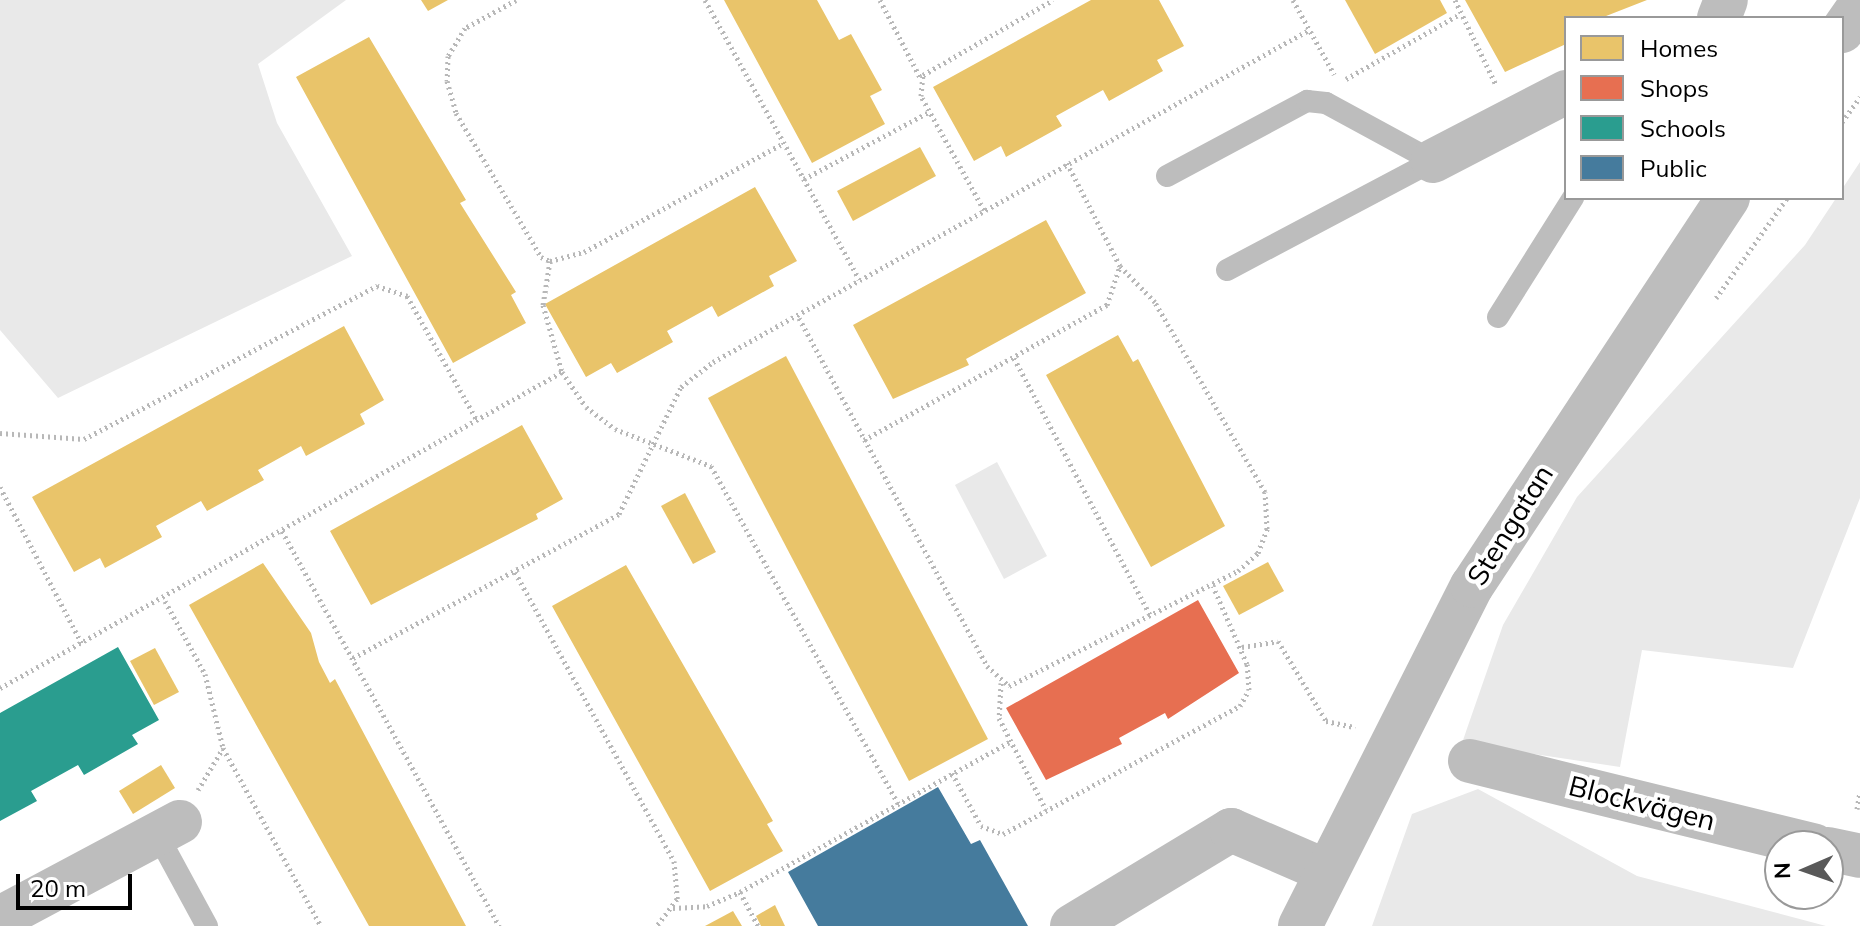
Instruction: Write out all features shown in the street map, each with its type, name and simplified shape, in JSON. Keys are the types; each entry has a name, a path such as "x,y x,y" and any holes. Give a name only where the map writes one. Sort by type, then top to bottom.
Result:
{"street":[{"path":"1844,28 1860,5"},
{"path":"1433,161 1564,93"},
{"name":"Stengatan","path":"1300,926 1511,519 1727,200"},
{"name":"Blockvägen","path":"1470,761 1764,833"},
{"path":"0,918 168,828"},
{"path":"1072,926 1231,830 1326,871"}],"lane":[{"path":"1167,176 1307,101 1326,103 1433,161"},
{"path":"1227,270 1433,161"},
{"path":"1498,317 1572,200"},
{"path":"168,828 207,926"}],"path":[{"path":"516,0 465,28 448,56 447,81 456,113 525,240 550,261"},
{"path":"705,0 860,280"},
{"path":"880,0 922,80 929,112 984,210"},
{"path":"922,80 930,68 1053,0"},
{"path":"1455,0 1513,118"},
{"path":"1339,83 1460,14"},
{"path":"353,658 619,514 687,380 1067,163 1309,30"},
{"path":"1844,119 1860,97"},
{"path":"804,179 929,112"},
{"path":"550,261 584,252 784,143"},
{"path":"1001,683 1021,683 1213,586 1258,553 1268,501 1155,302 1120,266 1067,163"},
{"path":"550,261 543,305 562,372 592,413 711,466 898,804"},
{"path":"864,440 1100,311 1116,291 1120,266"},
{"path":"0,433 84,439 377,286 407,296 477,420"},
{"path":"799,318 1001,683 999,718 1046,811"},
{"path":"1014,358 1151,617"},
{"path":"0,688 164,600 562,372"},
{"path":"0,487 82,644"},
{"path":"282,531 499,926"},
{"path":"515,572 674,861 673,908 657,926"},
{"path":"952,773 986,832 1003,834 1240,706 1249,690 1242,647 1213,586"},
{"path":"164,600 205,674 223,748 321,926"},
{"path":"1242,647 1278,641 1326,721 1364,727"},
{"path":"673,908 707,906 740,892 1009,742"},
{"path":"1857,809 1860,792"},
{"path":"740,892 758,926"}],"shaded area":[{"path":"0,0 346,0 258,64 277,123 352,256 58,398 0,330"},
{"path":"1860,162 1860,498 1793,668 1642,650 1620,767 1462,743 1503,625 1577,497 1805,245 1835,200 1844,200 1844,186"},
{"path":"997,462 1047,556 1004,579 955,485"},
{"path":"1478,789 1637,876 1826,926 1372,926 1412,814"}],"building: Homes":[{"path":"421,0 448,0 428,11"},
{"path":"724,0 817,0 839,40 851,34 882,90 870,96 885,124 812,163"},
{"path":"1091,0 1159,0 1184,46 1157,60 1163,71 1109,101 1103,90 1056,116 1062,126 1006,157 1001,146 974,161 933,87"},
{"path":"1345,0 1440,0 1447,13 1375,54"},
{"path":"1465,0 1647,0 1606,16 1564,16 1564,45 1505,72"},
{"path":"369,37 466,200 460,203 516,292 511,295 526,323 453,363 296,77"},
{"path":"920,147 936,176 853,221 837,191"},
{"path":"755,187 797,261 769,276 774,286 718,317 712,306 667,331 673,342 617,373 611,363 586,377 545,304"},
{"path":"1046,220 1086,293 966,359 969,365 893,399 853,325"},
{"path":"344,326 384,400 360,414 365,424 306,456 301,446 258,470 264,480 207,511 201,501 156,526 162,537 105,568 100,558 74,572 32,497"},
{"path":"1118,335 1133,362 1138,359 1225,526 1151,567 1046,375"},
{"path":"786,356 988,739 909,781 708,398"},
{"path":"522,425 563,499 536,514 538,519 371,605 330,531"},
{"path":"685,493 716,552 693,564 661,506"},
{"path":"1268,562 1284,591 1239,615 1223,586"},
{"path":"263,563 311,633 319,662 330,683 335,679 466,926 369,926 189,605"},
{"path":"626,565 773,821 767,824 783,851 710,891 552,606"},
{"path":"155,648 179,692 154,705 130,661"},
{"path":"161,765 175,788 133,814 119,791"},
{"path":"775,905 785,926 761,926 756,916"},
{"path":"733,911 742,926 705,926"}],"building: Shops":[{"path":"1198,600 1239,673 1168,719 1165,713 1119,738 1122,744 1046,780 1006,708"}],"building: Schools":[{"path":"118,647 159,720 132,735 138,744 84,775 78,765 31,791 37,801 0,821 0,713"}],"building: Public":[{"path":"938,787 971,844 980,840 1028,926 818,926 788,872"}]}
